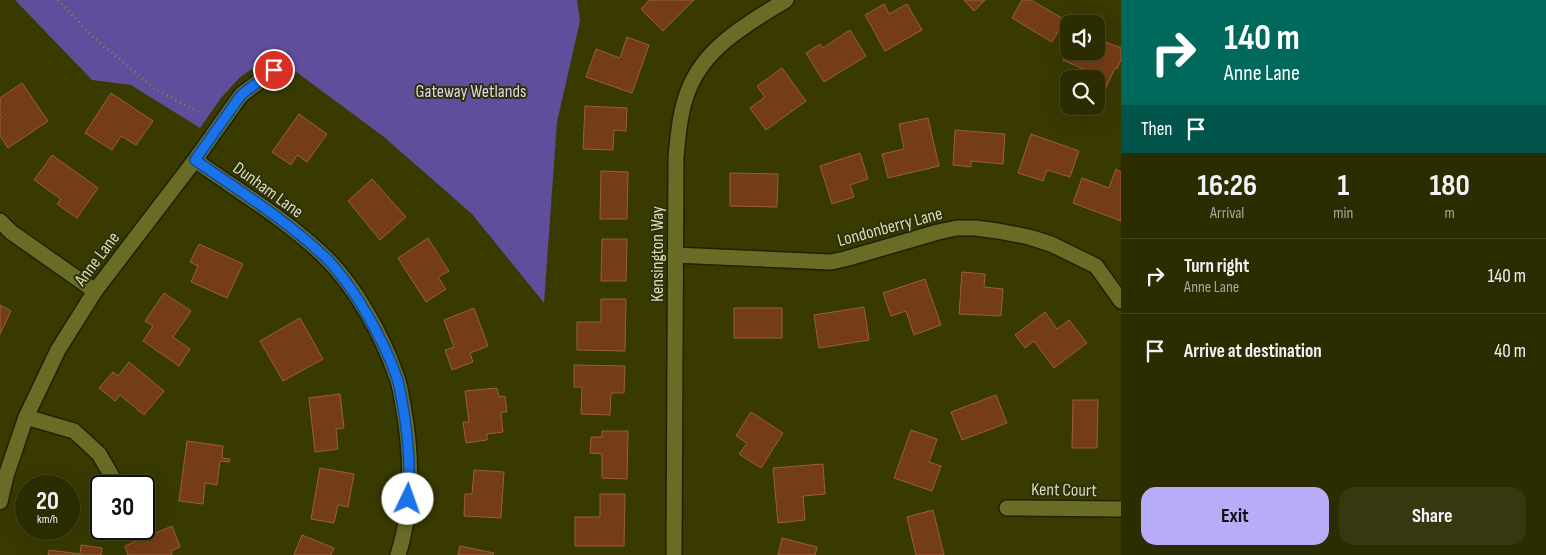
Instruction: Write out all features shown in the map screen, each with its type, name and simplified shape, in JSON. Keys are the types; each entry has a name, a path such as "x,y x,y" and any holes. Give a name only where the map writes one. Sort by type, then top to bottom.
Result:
{"street":[{"name":"Kensington Way","path":"674,555 676,157 680,125 690,86 702,64 734,32 776,2"},
{"name":"Anne Lane","path":"0,502 6,476 26,417 58,350 95,291 195,160 241,95 274,70"},
{"name":"Dunham Lane","path":"195,160 294,230 327,259 355,294 379,337 397,376 408,431 410,479 407,519 398,555"},
{"path":"0,220 11,232 95,291"},
{"name":"Londonberry Lane","path":"675,255 831,262 938,232 957,228 976,228 1029,237 1052,244 1096,266 1121,301"},
{"path":"26,417 74,431 98,454 111,475"},
{"name":"Kent Court","path":"1007,508 1121,509"}],"path":[{"path":"58,0 94,38 155,89 198,112"}],"green space":[{"name":"Gateway Wetlands","path":"15,0 577,0 580,21 557,122 544,303 472,214 384,137 275,54 240,77 221,98 200,128 131,85 92,80"}],"building":[{"path":"649,0 694,0 663,31 641,9"},
{"path":"964,0 985,0 974,11"},
{"path":"1022,0 1031,0 1060,17 1060,28 1052,42 1012,18"},
{"path":"884,4 889,14 907,4 922,30 885,51 865,15"},
{"path":"850,30 866,56 824,82 806,53 820,44 823,48"},
{"path":"627,37 649,45 632,93 586,77 596,49 620,58"},
{"path":"1105,42 1121,48 1121,60 1105,90 1105,70 1083,69 1063,60 1105,60"},
{"path":"782,68 806,101 766,130 750,108 765,97 757,86"},
{"path":"22,83 48,121 8,148 0,136 0,119 2,118 0,114 0,98"},
{"path":"111,93 153,121 136,145 121,136 112,150 85,133"},
{"path":"585,106 627,108 626,131 614,130 613,150 583,149"},
{"path":"299,114 327,134 307,162 297,155 291,165 272,152"},
{"path":"928,118 939,166 888,178 882,154 904,149 899,124"},
{"path":"955,130 1005,134 1003,164 971,161 971,167 953,165"},
{"path":"1031,134 1079,151 1070,177 1047,170 1043,181 1018,173"},
{"path":"860,153 868,179 850,185 854,197 832,204 820,166"},
{"path":"52,155 98,188 77,218 57,204 61,199 34,180"},
{"path":"1116,169 1121,172 1121,221 1073,203 1082,178 1109,188"},
{"path":"601,171 628,172 627,219 600,219"},
{"path":"730,173 778,174 777,207 730,206"},
{"path":"372,179 406,217 380,240 348,201"},
{"path":"428,238 449,271 438,277 446,289 426,302 398,258"},
{"path":"602,239 627,239 626,281 601,281"},
{"path":"199,244 243,264 227,298 191,282 198,266 190,262"},
{"path":"962,272 985,274 984,287 1003,289 1001,316 959,314"},
{"path":"925,279 941,325 914,335 906,311 891,316 883,293"},
{"path":"164,293 191,311 173,337 190,349 179,366 143,341 153,326 145,321"},
{"path":"601,299 626,299 625,351 577,350 577,322 601,322"},
{"path":"0,305 11,311 0,334"},
{"path":"864,307 869,340 819,348 814,315"},
{"path":"474,308 488,346 470,353 473,362 452,370 445,350 454,347 444,320"},
{"path":"734,308 782,308 782,338 734,338"},
{"path":"1045,312 1057,329 1069,320 1087,343 1054,368 1034,341 1025,348 1015,335"},
{"path":"300,318 323,359 283,381 260,341"},
{"path":"129,362 164,391 144,415 120,395 115,401 99,388 113,372 118,376"},
{"path":"574,365 625,366 624,393 611,393 610,415 581,414 582,387 574,387"},
{"path":"497,388 499,397 505,396 507,412 501,412 503,432 487,434 487,440 466,443 463,422 469,422 465,391"},
{"path":"340,394 344,428 336,429 338,449 315,452 309,398"},
{"path":"996,395 1007,423 962,440 951,412"},
{"path":"1073,400 1098,400 1097,448 1072,448"},
{"path":"751,412 783,433 761,468 739,454 747,443 736,436"},
{"path":"911,430 937,439 929,462 941,466 932,491 894,478"},
{"path":"602,431 628,431 627,479 602,478 602,454 590,453 591,437 602,437"},
{"path":"187,441 223,446 222,458 230,459 229,462 220,461 217,485 205,483 203,504 179,501"},
{"path":"823,464 825,494 803,496 805,520 778,523 773,468"},
{"path":"320,468 354,474 348,507 338,505 334,523 311,519"},
{"path":"474,470 504,472 501,518 464,516 465,494 472,494"},
{"path":"600,494 625,494 624,546 575,546 575,517 600,517"},
{"path":"933,510 944,555 916,555 907,517"},
{"path":"172,526 180,547 171,551 172,555 128,555 125,546 139,540 155,540 155,533"},
{"path":"302,535 334,548 331,555 294,555"},
{"path":"782,538 817,547 815,555 778,555"},
{"path":"81,545 102,548 101,555 48,555 49,550 80,554"},
{"path":"460,546 494,553 493,555 458,555"}],"route":[{"path":"274,70 241,95 195,160 294,230 327,259 355,294 379,337 397,376 408,431 410,479 408,499"}]}
